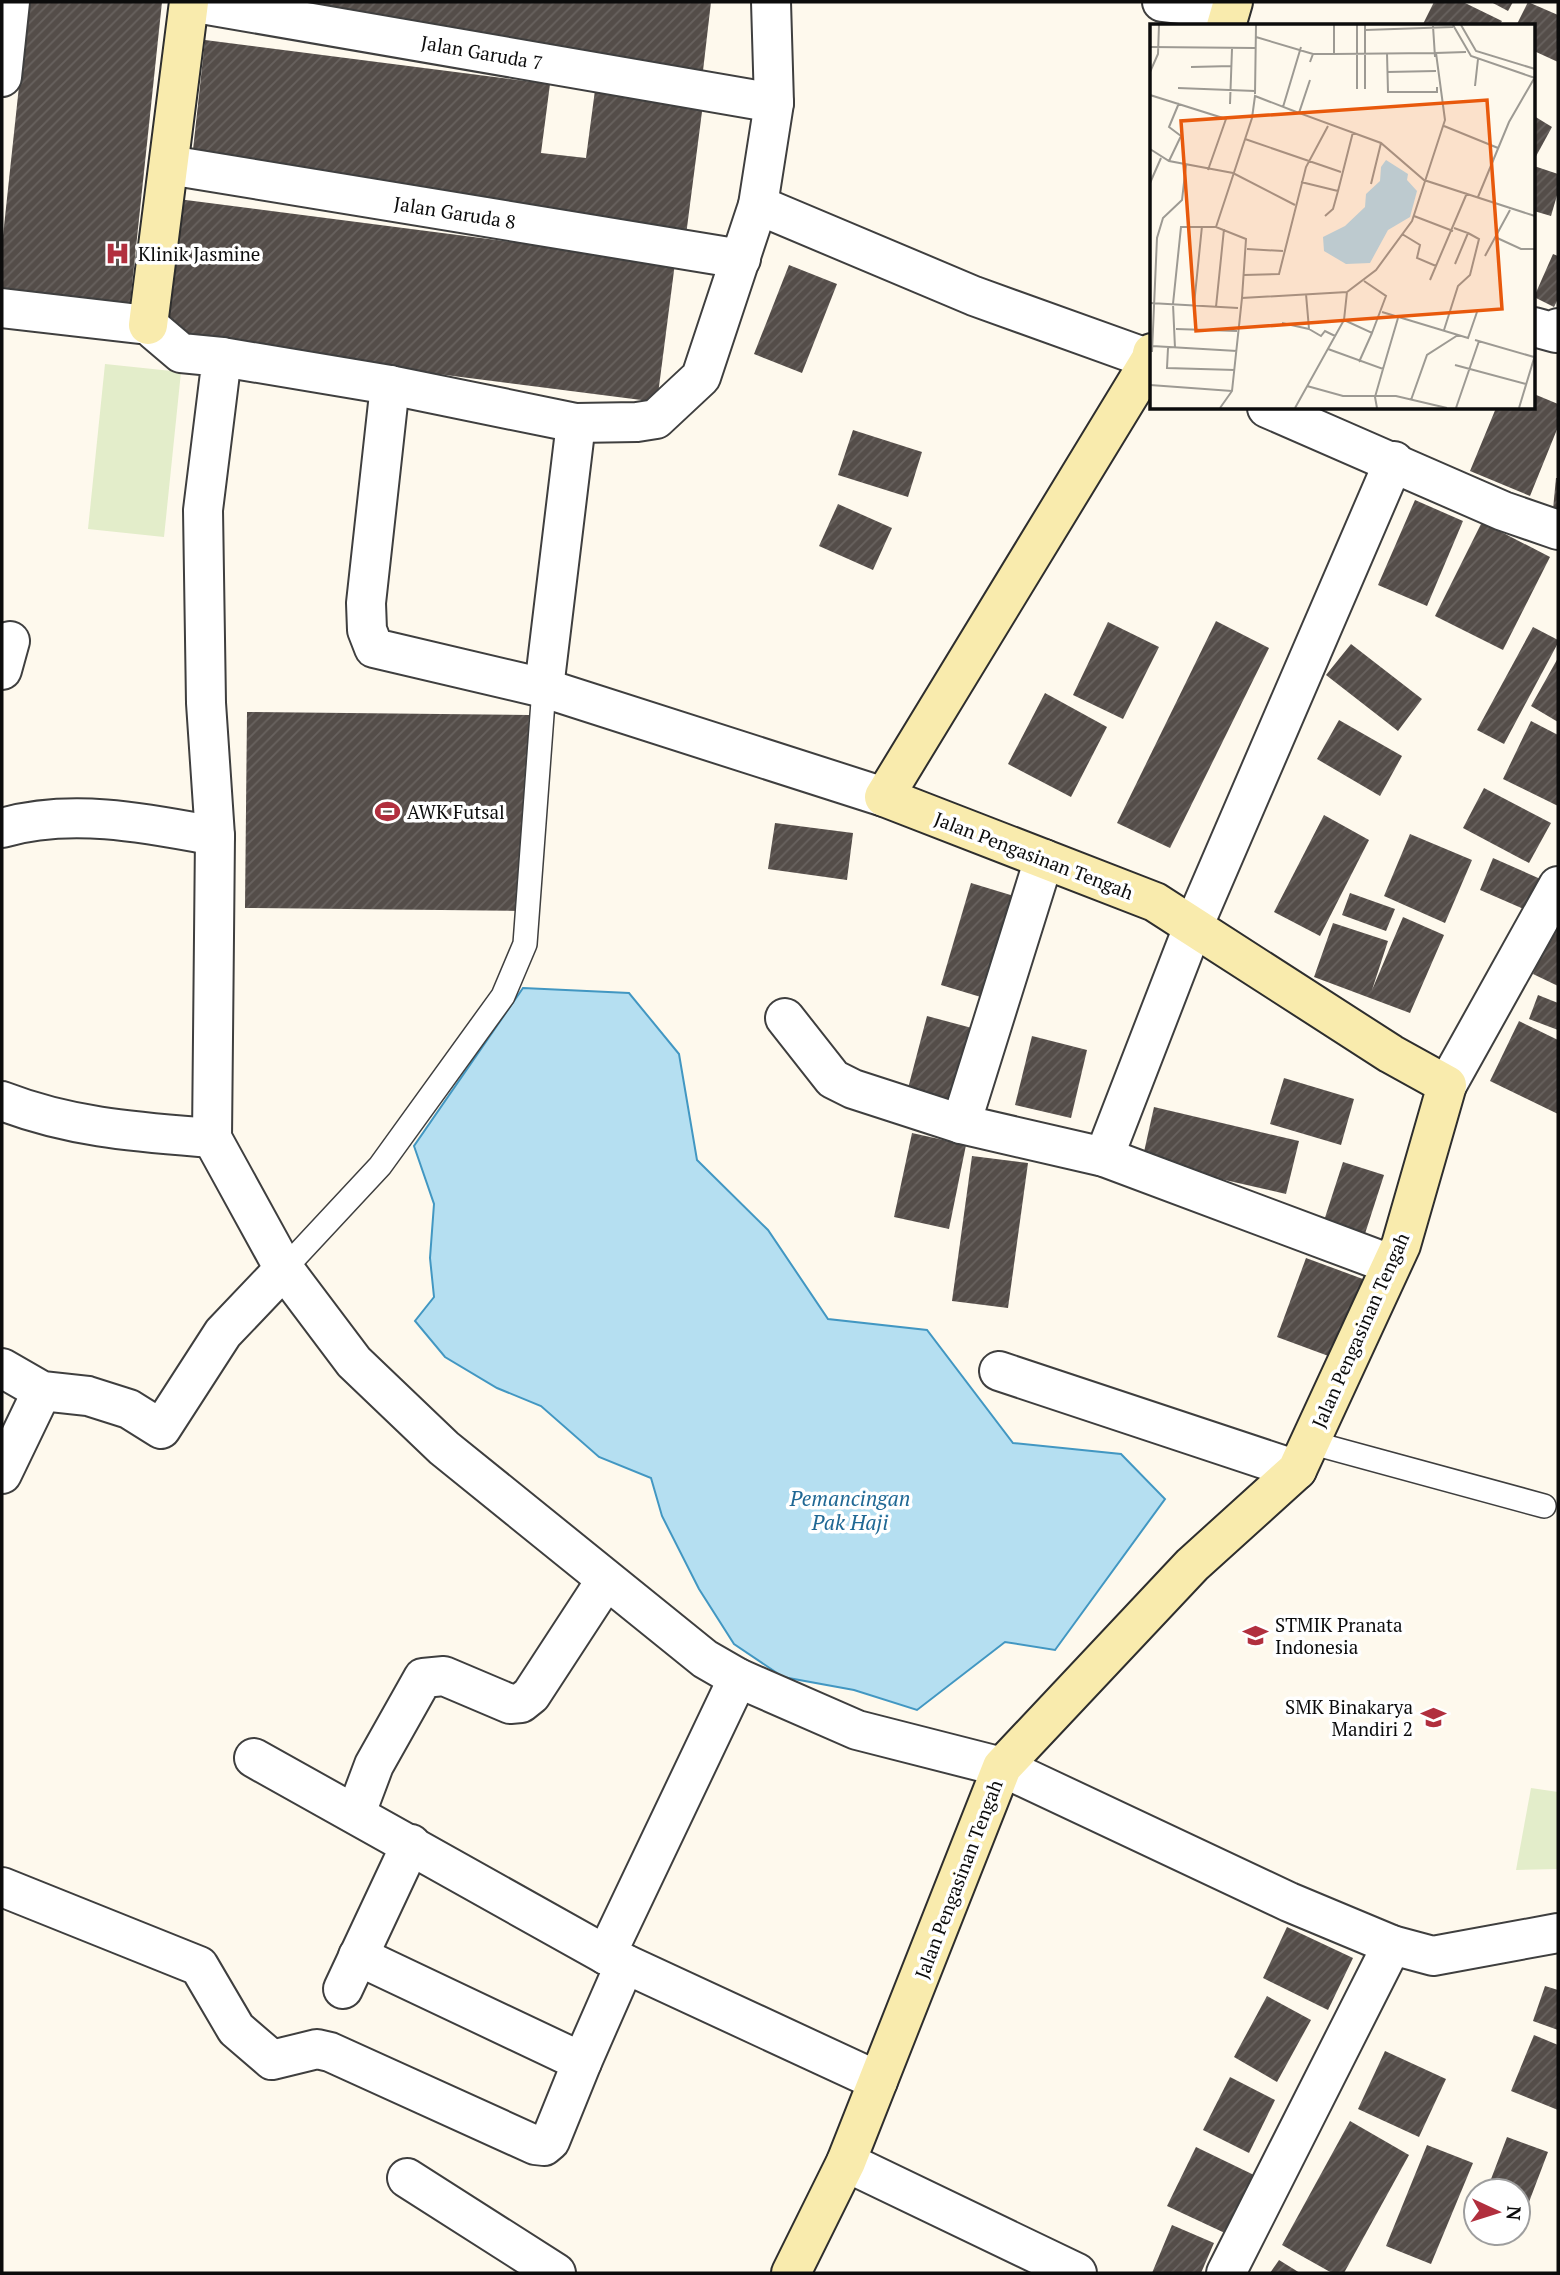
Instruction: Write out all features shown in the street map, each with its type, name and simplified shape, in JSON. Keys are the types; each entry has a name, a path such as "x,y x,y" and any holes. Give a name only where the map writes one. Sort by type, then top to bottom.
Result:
{"street":[{"path":"2,76 10,2"},
{"path":"148,325 190,2"},
{"name":"Jalan Garuda 7","path":"190,2 774,103"},
{"path":"2,307 148,325 181,353 222,357 390,385 576,423 656,419 701,377 758,205 774,103 771,2"},
{"path":"1162,2 1230,13"},
{"name":"Jalan Garuda 8","path":"169,164 741,259"},
{"path":"758,205 974,296 1150,356"},
{"path":"1536,328 1556,333 1558,328"},
{"path":"222,357 203,510 206,703 215,836 212,1138 284,1269 354,1362 444,1448 705,1659 738,1678 857,1730 1002,1767 1289,1902 1392,1945 1433,1956 1558,1933"},
{"path":"390,385 366,603 367,630 374,648 544,688 884,797 1150,360"},
{"path":"1272,410 1394,461 1503,511 1558,530"},
{"path":"544,688 576,423"},
{"path":"1104,1157 1193,927 1394,461"},
{"name":"Jalan Pengasinan Tengah","path":"791,2273 846,2162 1002,1767 1192,1565 1303,1456 1401,1245 1447,1085 1391,1054 1155,902 884,797"},
{"path":"2,828 17,823 81,818 147,823 215,836"},
{"path":"961,1124 1044,859"},
{"path":"1447,1085 1558,886"},
{"path":"785,1018 833,1079 852,1089 961,1124 1104,1157 1390,1264"},
{"path":"2,1101 44,1117 97,1128 212,1138"},
{"path":"2,1368 42,1391 88,1396 129,1409 161,1429 223,1333 284,1269"},
{"path":"999,1371 1303,1456"},
{"path":"2,1474 42,1391"},
{"path":"356,1813 374,1765 423,1678 444,1675 510,1704 521,1703 531,1695 607,1580"},
{"path":"2,1887 199,1966 236,2029 272,2060 317,2049 330,2052 535,2145 544,2146 550,2141 582,2063 616,1960 738,1678"},
{"path":"254,1758 616,1960 878,2081"},
{"path":"411,1844 351,1972 582,2063"},
{"path":"1226,2273 1392,1945"},
{"path":"846,2162 1077,2273"},
{"path":"407,2178 542,2269"}],"lane":[{"path":"284,1269 380,1166 503,996 513,977 526,944 544,688"},
{"path":"1303,1456 1544,1506"}],"green space":[{"path":"105,364 181,372 164,537 88,529"},
{"path":"1531,1788 1558,1792 1558,1869 1516,1870"}],"water":[{"name":"Pemancingan Pak Haji","path":"523,988 629,993 679,1054 697,1160 768,1230 828,1319 927,1330 1013,1443 1121,1454 1165,1499 1055,1650 1005,1642 917,1710 854,1690 783,1677 734,1644 699,1589 662,1516 651,1478 599,1457 541,1406 497,1388 445,1357 415,1321 434,1297 430,1258 434,1204 414,1146"}],"building":[{"path":"28,2 162,2 130,304 2,290 2,245"},
{"path":"234,2 711,2 701,88"},
{"path":"1434,2 1463,2 1502,21 1500,24 1423,24"},
{"path":"1491,2 1513,2 1508,11"},
{"path":"1528,2 1558,15 1558,62 1536,52 1536,24 1517,24"},
{"path":"205,40 550,84 541,153 586,158 595,90 703,104 685,243 192,159"},
{"path":"1536,117 1552,127 1536,156"},
{"path":"1536,167 1558,174 1558,192 1551,216 1536,212"},
{"path":"178,199 675,263 657,402 196,343 166,324"},
{"path":"1553,254 1558,256 1558,299 1554,307 1536,298"},
{"path":"789,265 837,284 802,373 754,354"},
{"path":"1536,395 1558,404 1558,427 1530,496 1470,471 1495,410 1536,410"},
{"path":"853,430 922,452 908,497 838,475"},
{"path":"1558,478 1558,521 1552,520"},
{"path":"1415,500 1463,521 1427,606 1378,585"},
{"path":"838,504 892,528 873,570 819,546"},
{"path":"1482,522 1550,557 1503,650 1435,616"},
{"path":"1216,621 1269,648 1170,848 1117,823"},
{"path":"1108,622 1159,647 1123,719 1073,695"},
{"path":"1533,627 1558,640 1558,643 1504,744 1477,730"},
{"path":"1351,644 1422,699 1398,731 1326,675"},
{"path":"1558,658 1558,722 1531,706"},
{"path":"1045,693 1107,727 1071,797 1008,764"},
{"name":"AWK Futsal","path":"247,712 529,715 527,911 245,908"},
{"path":"1339,720 1402,756 1380,796 1317,759"},
{"path":"1531,721 1558,735 1558,806 1503,779"},
{"path":"1484,788 1551,823 1529,863 1463,828"},
{"path":"1324,815 1369,840 1320,936 1274,912"},
{"path":"775,823 853,833 847,880 768,869"},
{"path":"1410,834 1472,860 1445,923 1384,896"},
{"path":"1493,858 1554,885 1540,916 1480,890"},
{"path":"971,883 1024,899 994,1001 941,985"},
{"path":"1350,893 1395,909 1386,931 1342,915"},
{"path":"1403,917 1444,935 1410,1013 1314,977 1333,923 1388,941 1372,990"},
{"path":"1558,919 1558,986 1533,974"},
{"path":"1538,995 1558,1003 1558,1030 1529,1019"},
{"path":"927,1016 983,1031 962,1111 906,1096"},
{"path":"1519,1021 1558,1040 1558,1114 1490,1081"},
{"path":"1032,1036 1087,1050 1071,1118 1015,1105"},
{"path":"1284,1078 1354,1099 1341,1145 1270,1124"},
{"path":"1154,1107 1299,1141 1286,1194 1142,1161"},
{"path":"912,1133 966,1145 949,1229 894,1217"},
{"path":"972,1156 1028,1163 1008,1308 952,1301"},
{"path":"1343,1162 1384,1175 1362,1243 1321,1230"},
{"path":"1306,1258 1371,1282 1342,1361 1277,1337"},
{"path":"1287,1927 1353,1958 1328,2010 1263,1978"},
{"path":"1545,1986 1558,1990 1558,2030 1533,2021"},
{"path":"1267,1996 1311,2020 1277,2082 1234,2057"},
{"path":"1534,2035 1558,2045 1558,2110 1511,2091"},
{"path":"1385,2051 1446,2079 1419,2137 1358,2109"},
{"path":"1230,2077 1275,2100 1249,2153 1203,2130"},
{"path":"1350,2121 1409,2155 1344,2273 1332,2273 1282,2245"},
{"path":"1507,2137 1548,2152 1532,2194 1532,2177 1492,2177"},
{"path":"1427,2145 1473,2163 1467,2177 1462,2177 1462,2189 1431,2264 1386,2246"},
{"path":"1196,2147 1256,2176 1227,2234 1167,2206"},
{"path":"1172,2225 1214,2243 1201,2273 1152,2273"},
{"path":"1279,2260 1300,2273 1270,2273"}],"place":[{"name":"Klinik Jasmine","path":"118,253"},
{"name":"AWK Futsal","path":"387,811"},
{"name":"STMIK Pranata Indonesia","path":"1255,1635"},
{"name":"SMK Binakarya Mandiri 2","path":"1433,1717"}]}
